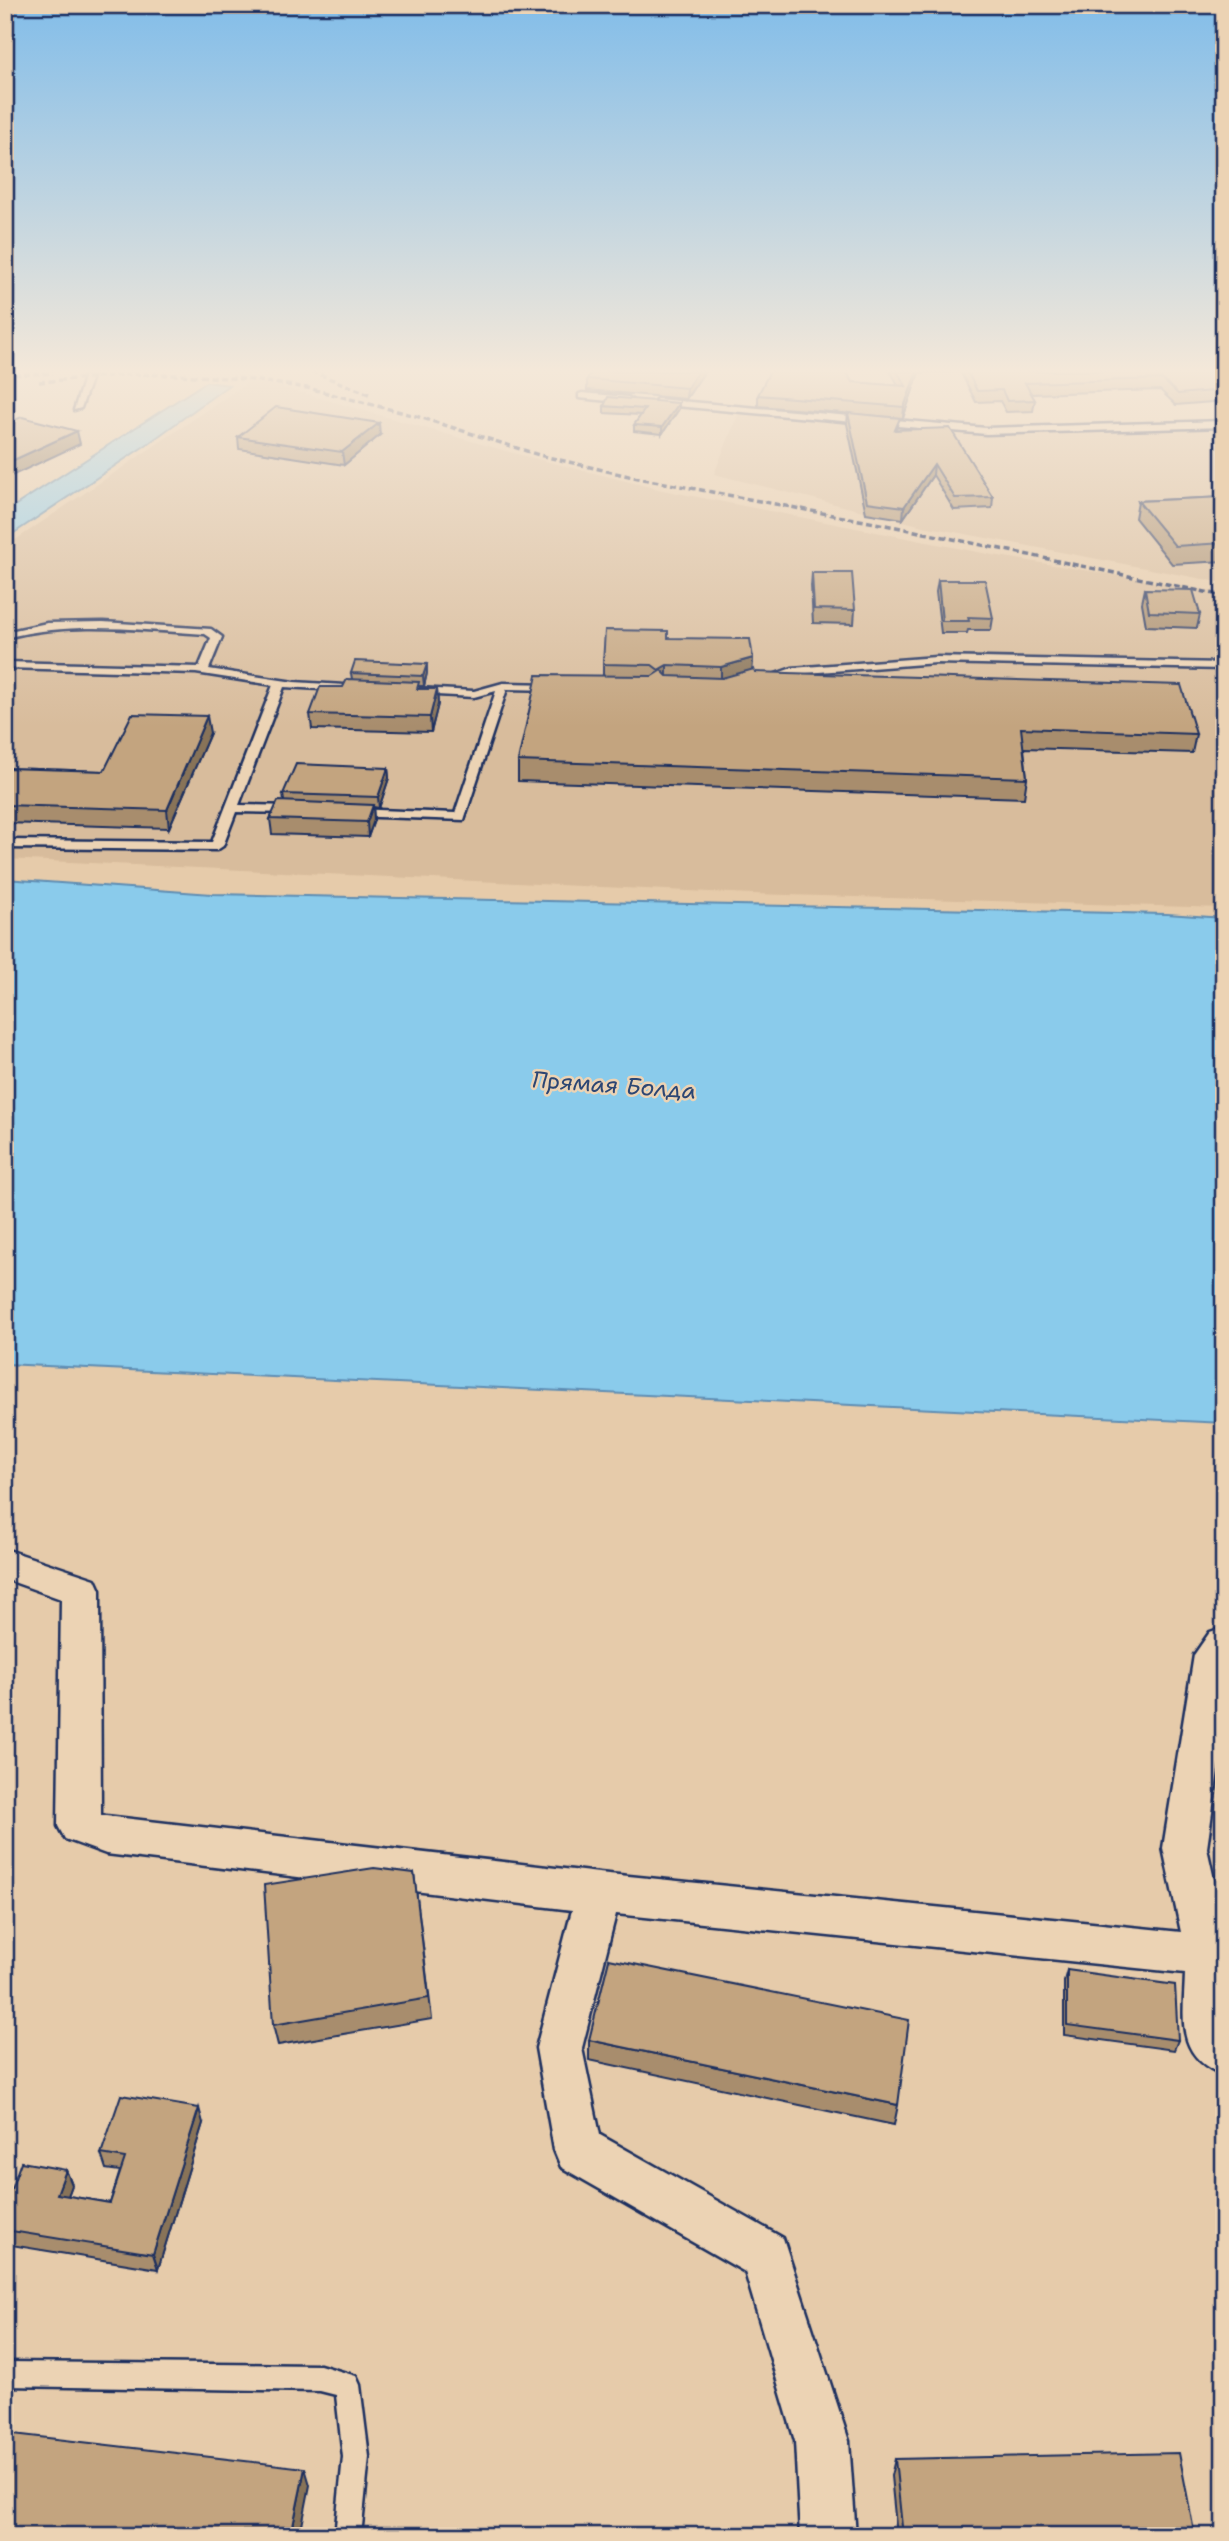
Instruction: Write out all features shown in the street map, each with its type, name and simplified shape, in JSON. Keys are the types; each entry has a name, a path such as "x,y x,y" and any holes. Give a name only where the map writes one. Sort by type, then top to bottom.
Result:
{"street":[{"path":"5,1564 81,1590 80,1826 106,1835 599,1893 1209,1955"},
{"path":"1224,1643 1214,1655 1185,1848 1209,1955 1207,2035 1224,2053"},
{"path":"599,1893 559,2048 578,2150 765,2256 822,2441 828,2536"}],"lane":[{"path":"5,635 20,629 79,627 206,631 217,637 203,671"},
{"path":"759,681 792,671 936,660 1224,666"},
{"path":"5,665 203,671 280,682 363,688"},
{"path":"5,844 217,846 280,682"},
{"path":"405,691 474,694 503,686 571,687"},
{"path":"339,812 460,817 503,686"},
{"path":"232,808 313,811"},
{"path":"5,2374 320,2378 347,2385 356,2456 348,2536"}],"shaded area":[{"path":"90,490 660,490 993,555 1224,593 1224,908 753,894 5,859 5,547"},
{"path":"777,490 1224,490 1224,583 923,526"}],"water":[{"path":"40,490 79,490 5,539 5,512"},
{"name":"Прямая Болда","path":"5,879 212,894 1167,914 1224,918 1224,1423 5,1364"}],"building":[{"path":"864,490 916,490 904,507 867,502"},
{"path":"950,490 988,490 993,497 955,498"},
{"path":"1224,497 1224,543 1175,546 1138,501"},
{"path":"812,573 852,573 855,610 814,609"},
{"path":"938,580 985,580 993,618 968,617 969,621 942,621"},
{"path":"1145,589 1193,590 1200,614 1149,612"},
{"path":"605,630 668,631 668,638 750,639 753,658 721,667 667,665 660,669 667,676 722,678 754,669 755,672 1181,685 1196,734 1021,728 1027,778 518,761 537,675 652,676 660,671 652,665 603,664"},
{"path":"355,661 427,664 423,676 351,673"},
{"path":"347,679 419,682 417,689 437,689 430,717 310,714 320,687 343,687"},
{"path":"132,714 207,716 167,810 5,805 5,768 104,771"},
{"path":"296,764 388,768 378,797 283,794"},
{"path":"278,801 373,805 367,822 270,819"},
{"path":"374,1868 414,1873 429,1998 273,2025 264,1885"},
{"path":"609,1959 909,2020 898,2105 589,2040"},
{"path":"1067,1970 1175,1985 1178,2040 1067,2025"},
{"path":"121,2095 199,2108 153,2254 5,2230 5,2206 21,2162 66,2170 57,2194 110,2203 125,2158 101,2154"},
{"path":"5,2433 305,2468 291,2536 5,2536"},
{"path":"1179,2453 1195,2536 903,2536 895,2459"}],"railway":[{"path":"699,490 896,527 1224,596"}]}
